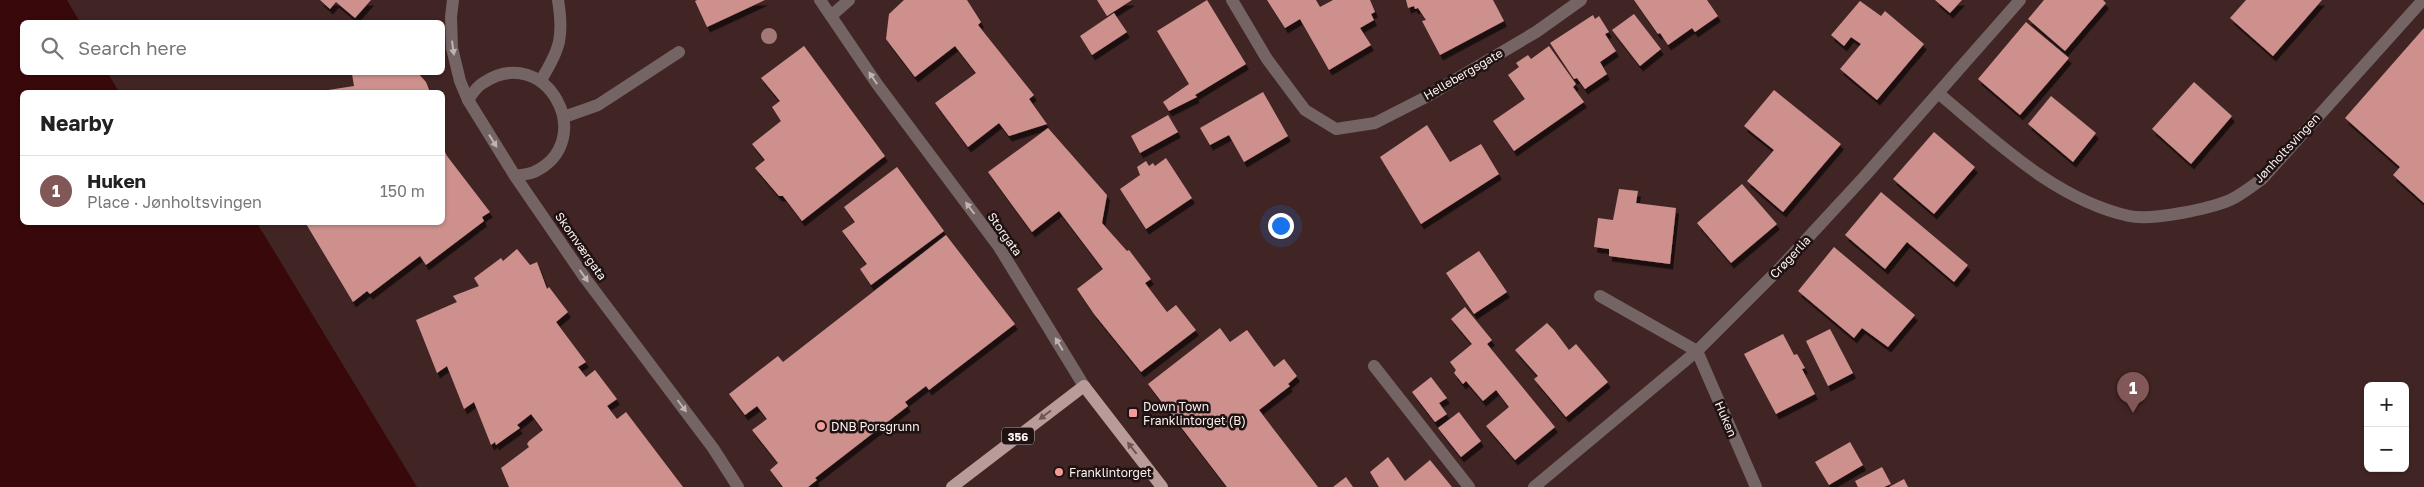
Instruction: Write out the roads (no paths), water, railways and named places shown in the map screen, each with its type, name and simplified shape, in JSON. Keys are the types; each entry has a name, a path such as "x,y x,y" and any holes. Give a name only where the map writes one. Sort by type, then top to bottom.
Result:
{"main road":[{"name":"356","path":"952,487 1084,386"},
{"name":"Storgata","path":"1084,386 1162,487"}],"street":[{"name":"Skomværgata","path":"454,0 451,17 452,48 460,81 468,100 515,176 585,278 713,448 738,487"},
{"path":"541,80 556,56 561,38 558,0"},
{"name":"Storgata","path":"820,0 877,84 999,247 1084,386"},
{"path":"831,16 849,0"},
{"name":"Hellebergsgate","path":"1232,0 1267,59 1305,110 1336,129 1375,123 1426,96 1536,32 1581,0"},
{"name":"Crøgerlia","path":"1534,487 1697,351 1779,269 2020,0"},
{"name":"Jønholtsvingen","path":"1938,93 2018,159 2075,198 2130,217 2195,211 2231,200 2262,179 2423,0"},
{"path":"564,117 598,105 679,52"},
{"path":"468,100 482,83 502,74 523,74 541,80 554,92 561,104 564,117 564,134 558,149 549,161 534,172 515,176"},
{"path":"1600,296 1697,351"},
{"name":"Huken","path":"1697,351 1756,487"},
{"path":"1374,366 1469,487"}],"place":[{"name":"Down Town Franklintorget (B)","path":"1133,413"},
{"name":"Huken","path":"2133,413"},
{"name":"DNB Porsgrunn","path":"821,426"},
{"name":"Franklintorget","path":"1059,472"}]}
